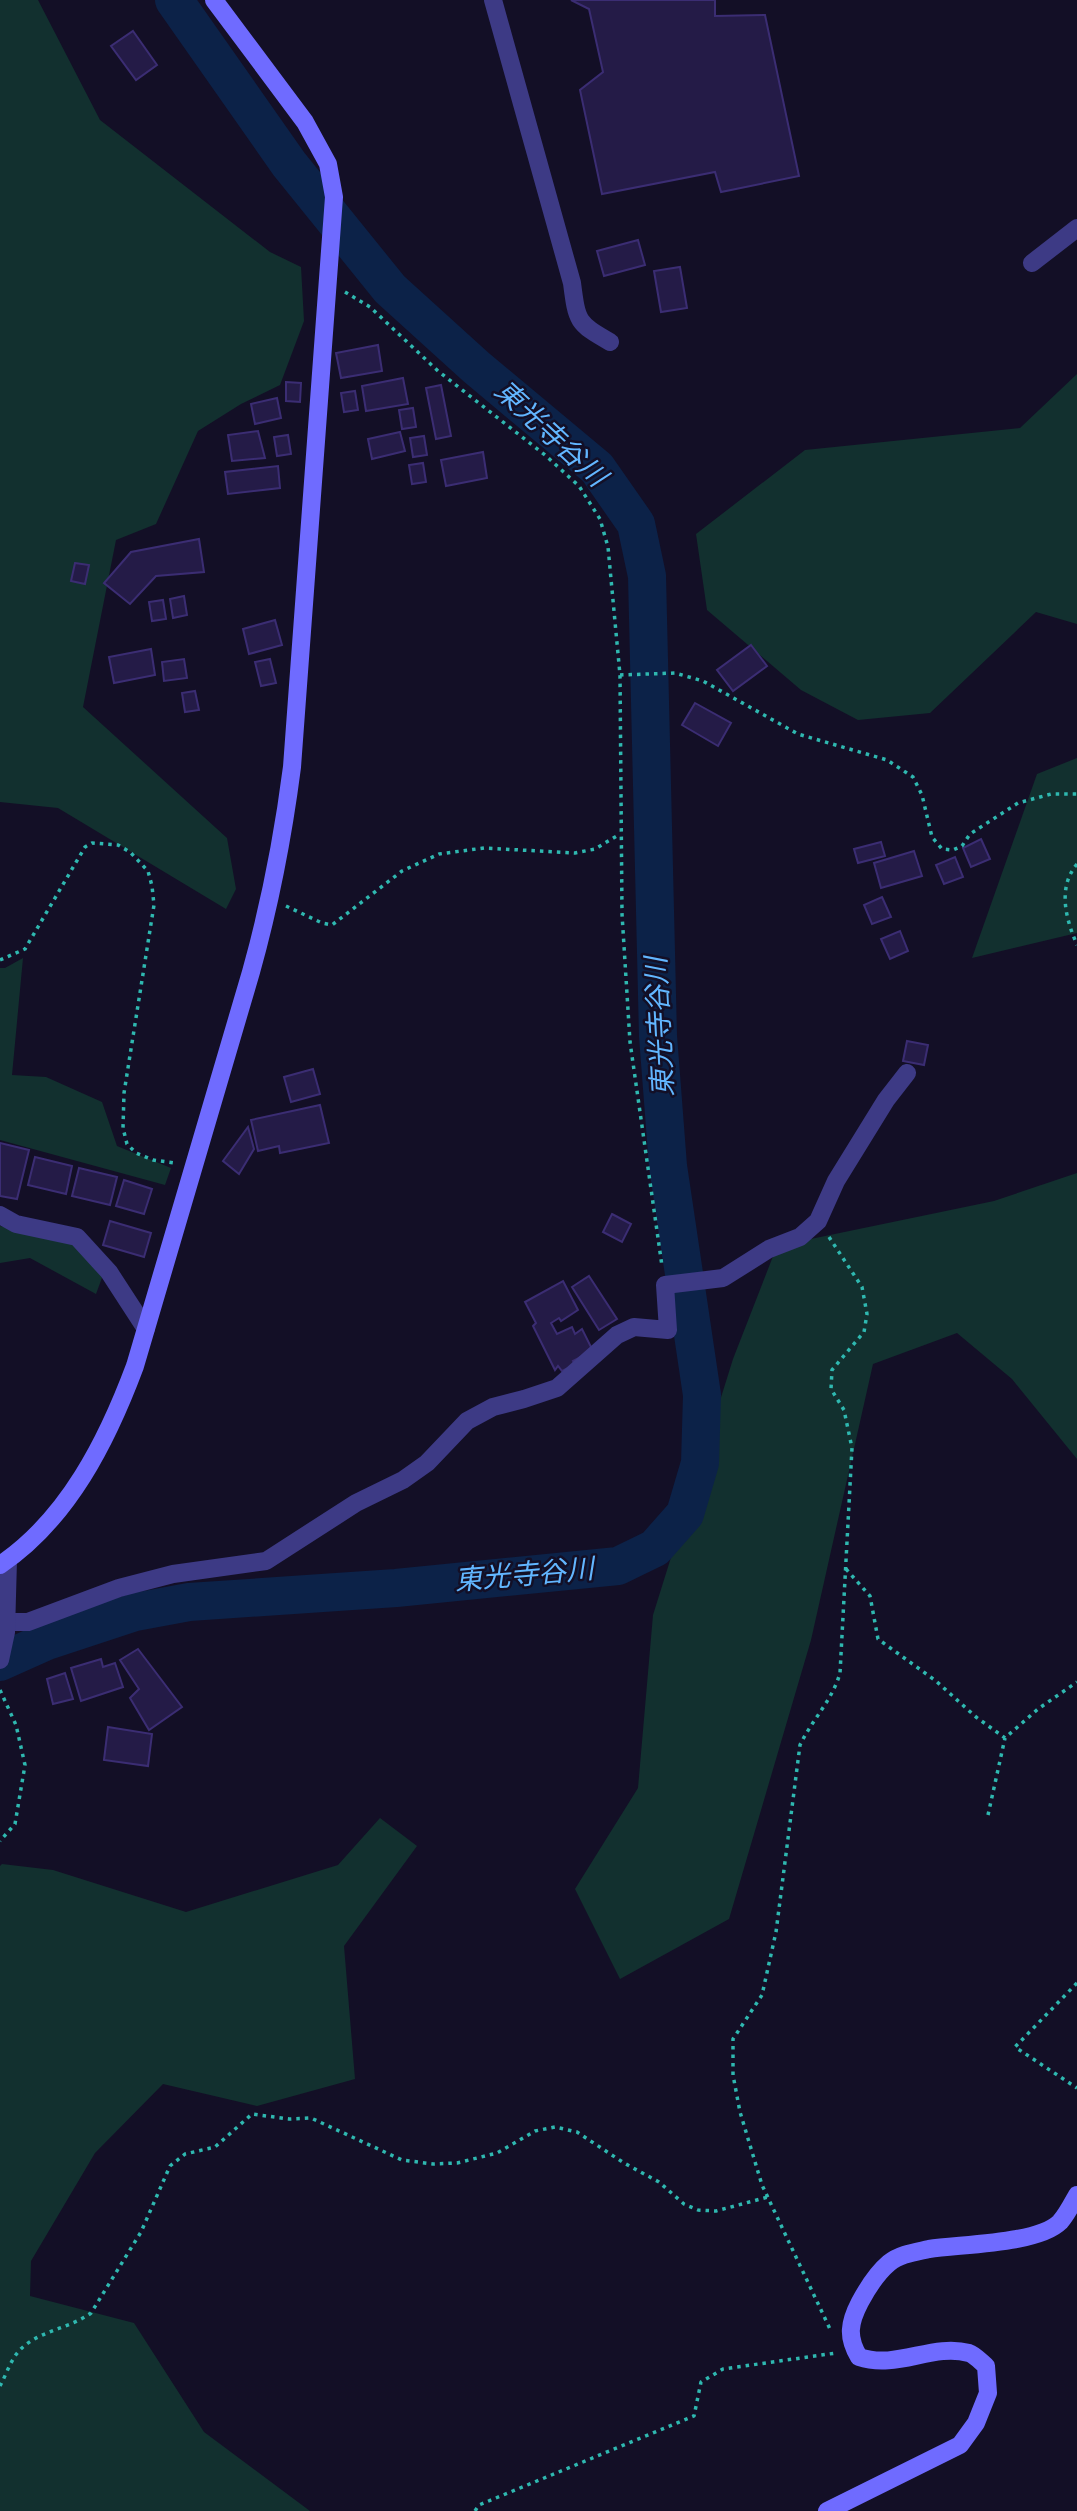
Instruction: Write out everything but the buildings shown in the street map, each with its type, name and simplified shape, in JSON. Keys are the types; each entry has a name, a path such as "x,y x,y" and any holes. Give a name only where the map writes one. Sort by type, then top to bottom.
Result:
{"street":[{"path":"0,1660 6,1627 4,1562 45,1525 77,1486 101,1447 119,1410 146,1329 271,899 284,831 292,766 334,197 328,164 305,122 214,0"},
{"path":"493,0 572,284 575,310 582,326 610,342"},
{"path":"1032,263 1077,228"},
{"path":"6,1627 28,1622 119,1588 173,1574 266,1561 356,1503 403,1480 427,1463 467,1421 493,1406 556,1388 617,1335 634,1327 668,1330 665,1285 723,1278 759,1254 800,1237 818,1221 843,1170 886,1100 907,1073"},
{"path":"0,1215 16,1224 77,1237 109,1272 146,1329"},
{"path":"827,2511 960,2445 976,2423 988,2393 986,2366 971,2353 945,2351 905,2360 873,2362 859,2357 852,2346 853,2314 868,2287 889,2263 910,2253 1026,2238 1058,2224 1077,2195"}],"path":[{"path":"328,282 370,307 438,371 545,455 579,486 600,519 608,547 620,675 622,914 630,1042 665,1285"},
{"path":"620,675 675,673 703,681 798,734 887,761 913,777 922,795 932,837 942,849 953,850 962,845 970,834 1018,803 1051,794 1077,794"},
{"path":"271,899 331,925 402,870 439,854 484,848 575,853 595,849 621,833"},
{"path":"0,960 25,950 85,847 92,843 118,845 138,859 148,871 154,905 124,1093 123,1128 127,1143 136,1153 153,1160 194,1165"},
{"path":"1077,864 1065,883 1065,904 1077,946"},
{"path":"818,1221 862,1287 867,1314 864,1332 832,1370 831,1389 844,1410 852,1448 840,1673 836,1687 809,1726 800,1745 773,1945 762,1995 733,2039 733,2075 740,2112 768,2197 831,2330 852,2346"},
{"path":"846,1569 870,1595 878,1639 936,1681 976,1717 1005,1738"},
{"path":"988,1815 1005,1738 1038,1709 1077,1682"},
{"path":"0,1690 16,1725 25,1765 15,1824 0,1841"},
{"path":"1077,1983 1015,2047 1077,2088"},
{"path":"0,2386 16,2354 37,2337 80,2321 91,2313 141,2232 170,2166 185,2154 215,2147 252,2114 289,2119 311,2118 402,2160 433,2164 457,2163 497,2153 535,2131 555,2127 577,2132 659,2182 684,2204 698,2210 716,2211 768,2197"},
{"path":"475,2511 479,2505 694,2416 701,2382 723,2369 852,2346"}],"green space":[{"path":"0,0 38,0 100,120 270,252 301,267 304,321 280,385 241,404 198,431 156,524 116,540 83,707 227,838 236,889 226,909 58,808 0,802"},
{"path":"1077,374 1077,624 1036,612 930,713 858,720 801,690 707,610 696,534 805,450 1020,428"},
{"path":"1077,758 1077,933 972,958 1037,774"},
{"path":"23,958 12,1075 46,1077 102,1102 117,1146 171,1168 165,1185 0,1140 0,968"},
{"path":"1077,1173 1077,1459 1012,1379 957,1333 873,1364 811,1640 729,1919 620,1979 575,1889 638,1788 653,1615 733,1359 777,1246 994,1201"},
{"path":"0,1226 72,1241 103,1275 96,1294 30,1258 0,1263"},
{"path":"380,1818 417,1846 344,1946 355,2079 257,2106 163,2084 95,2153 31,2261 30,2296 134,2323 204,2432 310,2511 0,2511 0,1866 2,1864 53,1870 186,1912 338,1865"}],"waterway":[{"name":"東光寺谷川","path":"0,1662 47,1641 135,1612 189,1602 396,1588 618,1566 655,1548 685,1514 700,1463 702,1395 668,1166 658,1036 647,576 636,524 597,468 476,367 390,289 289,164 174,0"}]}
